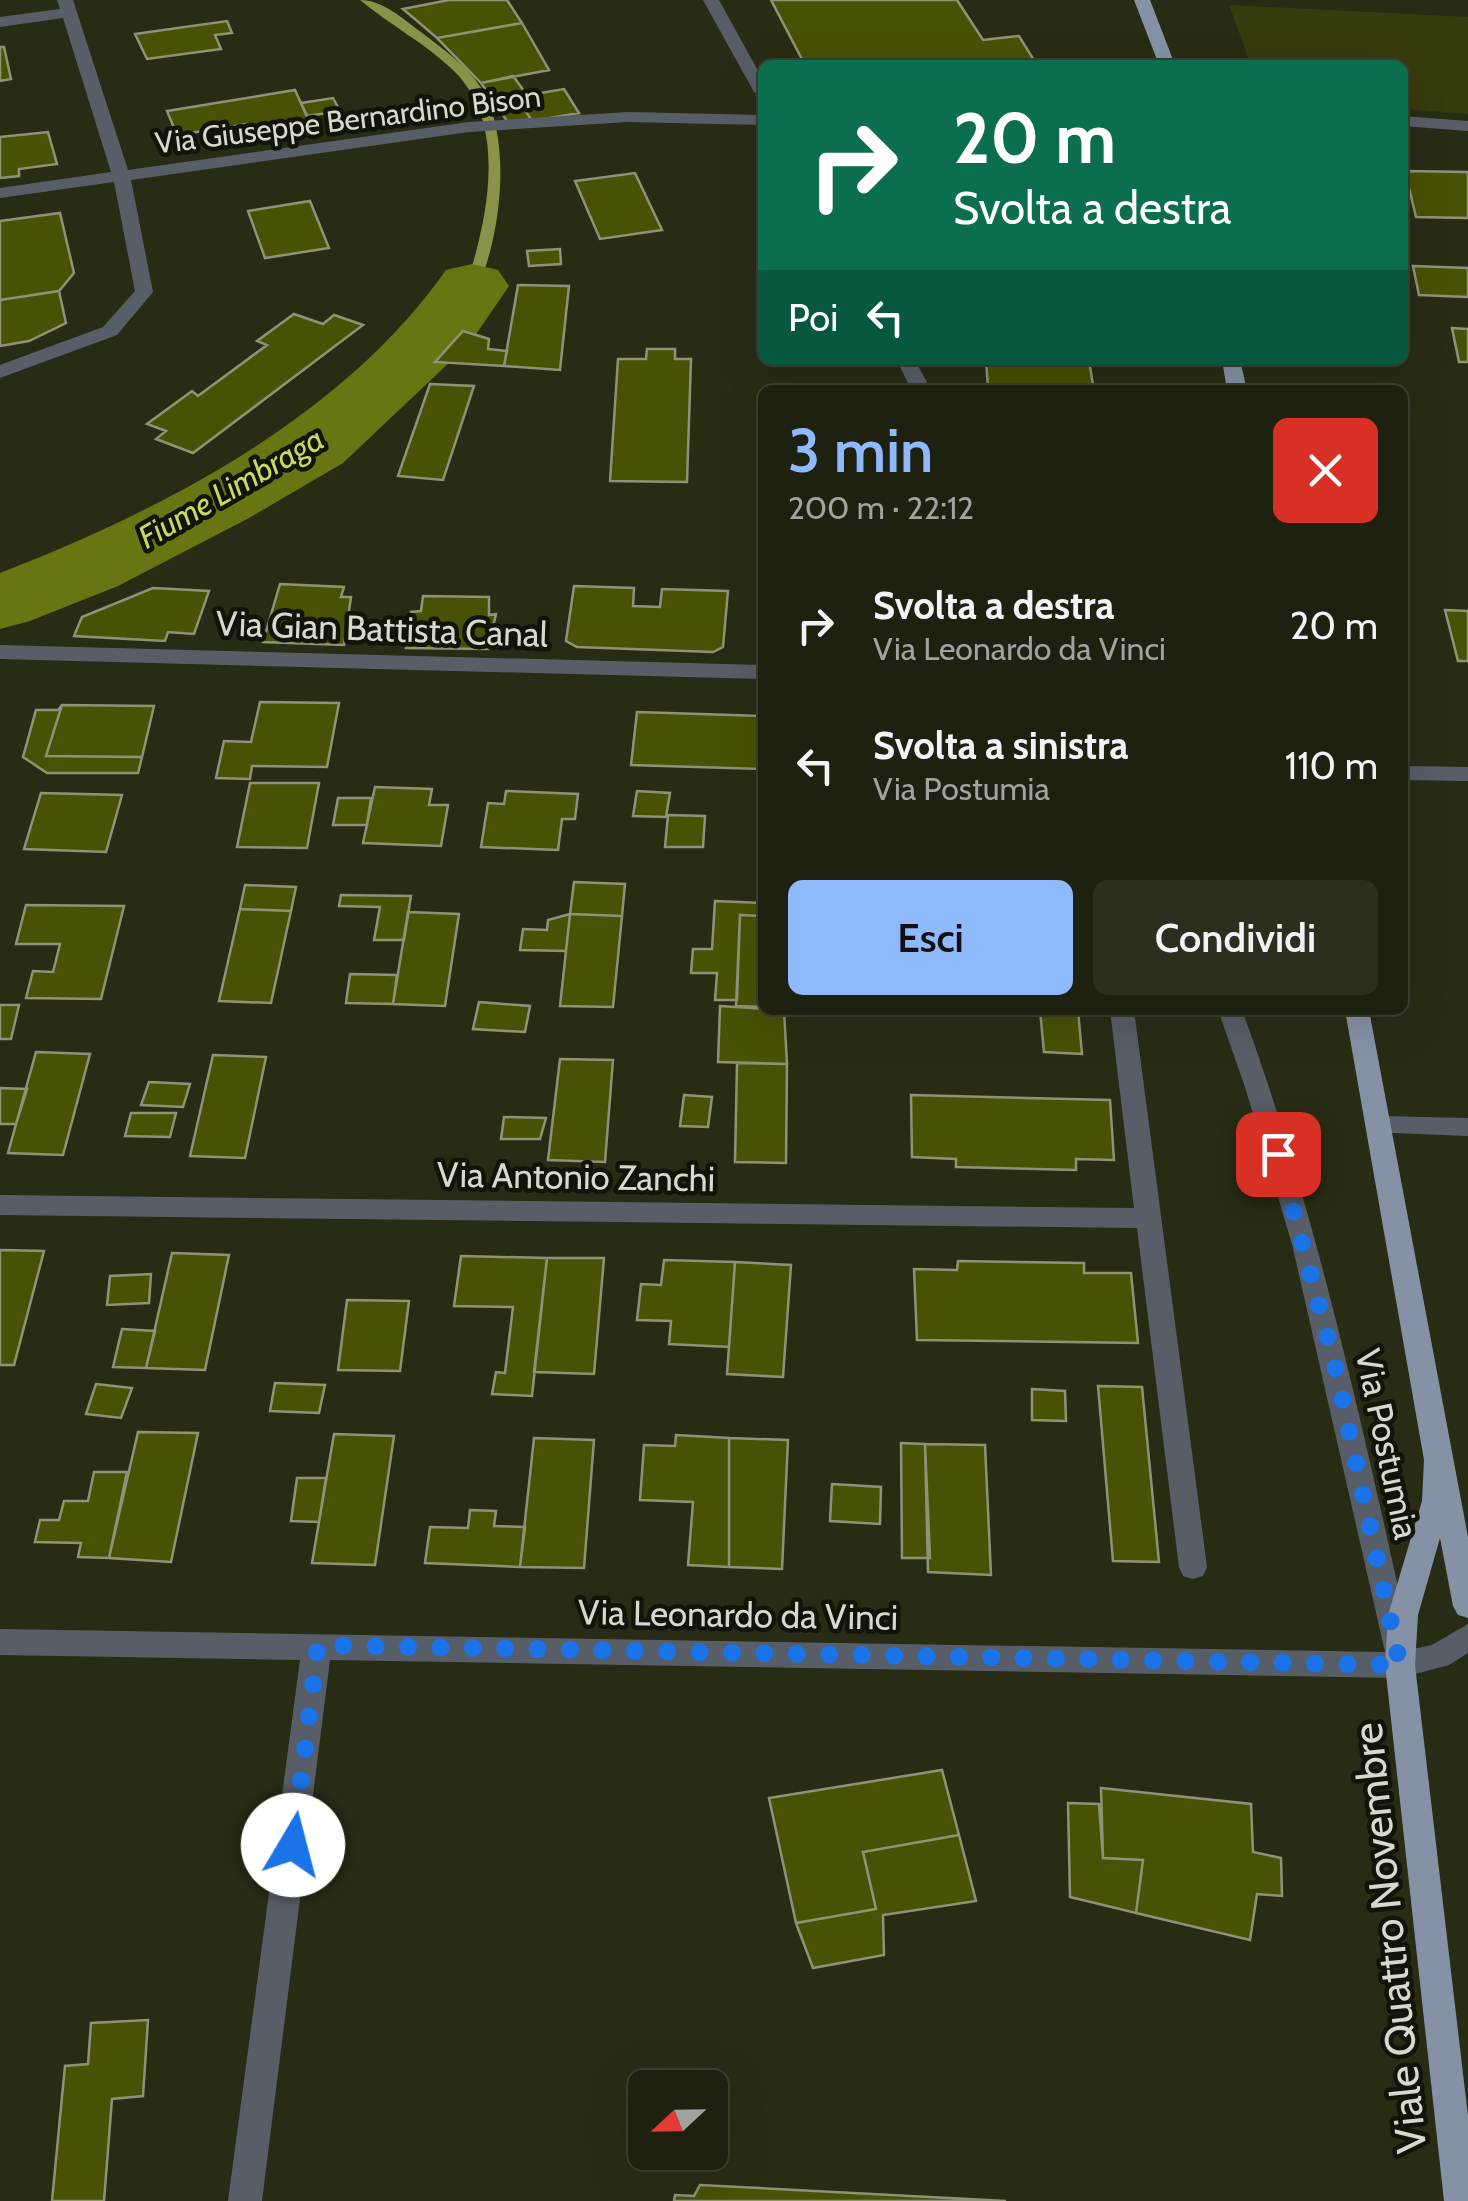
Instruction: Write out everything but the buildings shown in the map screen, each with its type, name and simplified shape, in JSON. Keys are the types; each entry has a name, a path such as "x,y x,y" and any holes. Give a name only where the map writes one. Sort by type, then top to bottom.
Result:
{"main road":[{"path":"1142,0 1165,60"},
{"path":"1358,1015 1468,1606"},
{"name":"Viale Quattro Novembre","path":"1438,1460 1436,1501 1403,1615 1400,1665 1461,2201"}],"street":[{"path":"711,0 758,85"},
{"path":"0,22 67,6 121,175 144,292 110,331 0,372"},
{"name":"Via Giuseppe Bernardino Bison","path":"0,192 469,127 628,117 758,120"},
{"path":"1408,121 1468,126"},
{"name":"Via Gian Battista Canal","path":"0,652 758,672"},
{"path":"1408,773 1468,774"},
{"path":"1123,1015 1193,1567"},
{"name":"Via Postumia","path":"1232,1015 1298,1221 1334,1361 1400,1665"},
{"path":"1378,1125 1468,1127"},
{"name":"Via Antonio Zanchi","path":"0,1204 815,1218 1151,1218"},
{"name":"Via Leonardo da Vinci","path":"0,1642 1400,1665 1439,1656 1468,1637"},
{"path":"244,2201 318,1645"}],"green space":[{"path":"1229,5 1468,17 1468,114 1408,109 1408,60 1249,60"}],"waterway":[{"path":"366,0 445,57 479,95 487,118 494,166 486,240 472,286"},
{"name":"Fiume Limbraga","path":"0,603 89,568 221,501 315,446 444,327 472,286"}],"route":[{"path":"293,1845 318,1645 1400,1665 1334,1361 1278,1154"}]}
